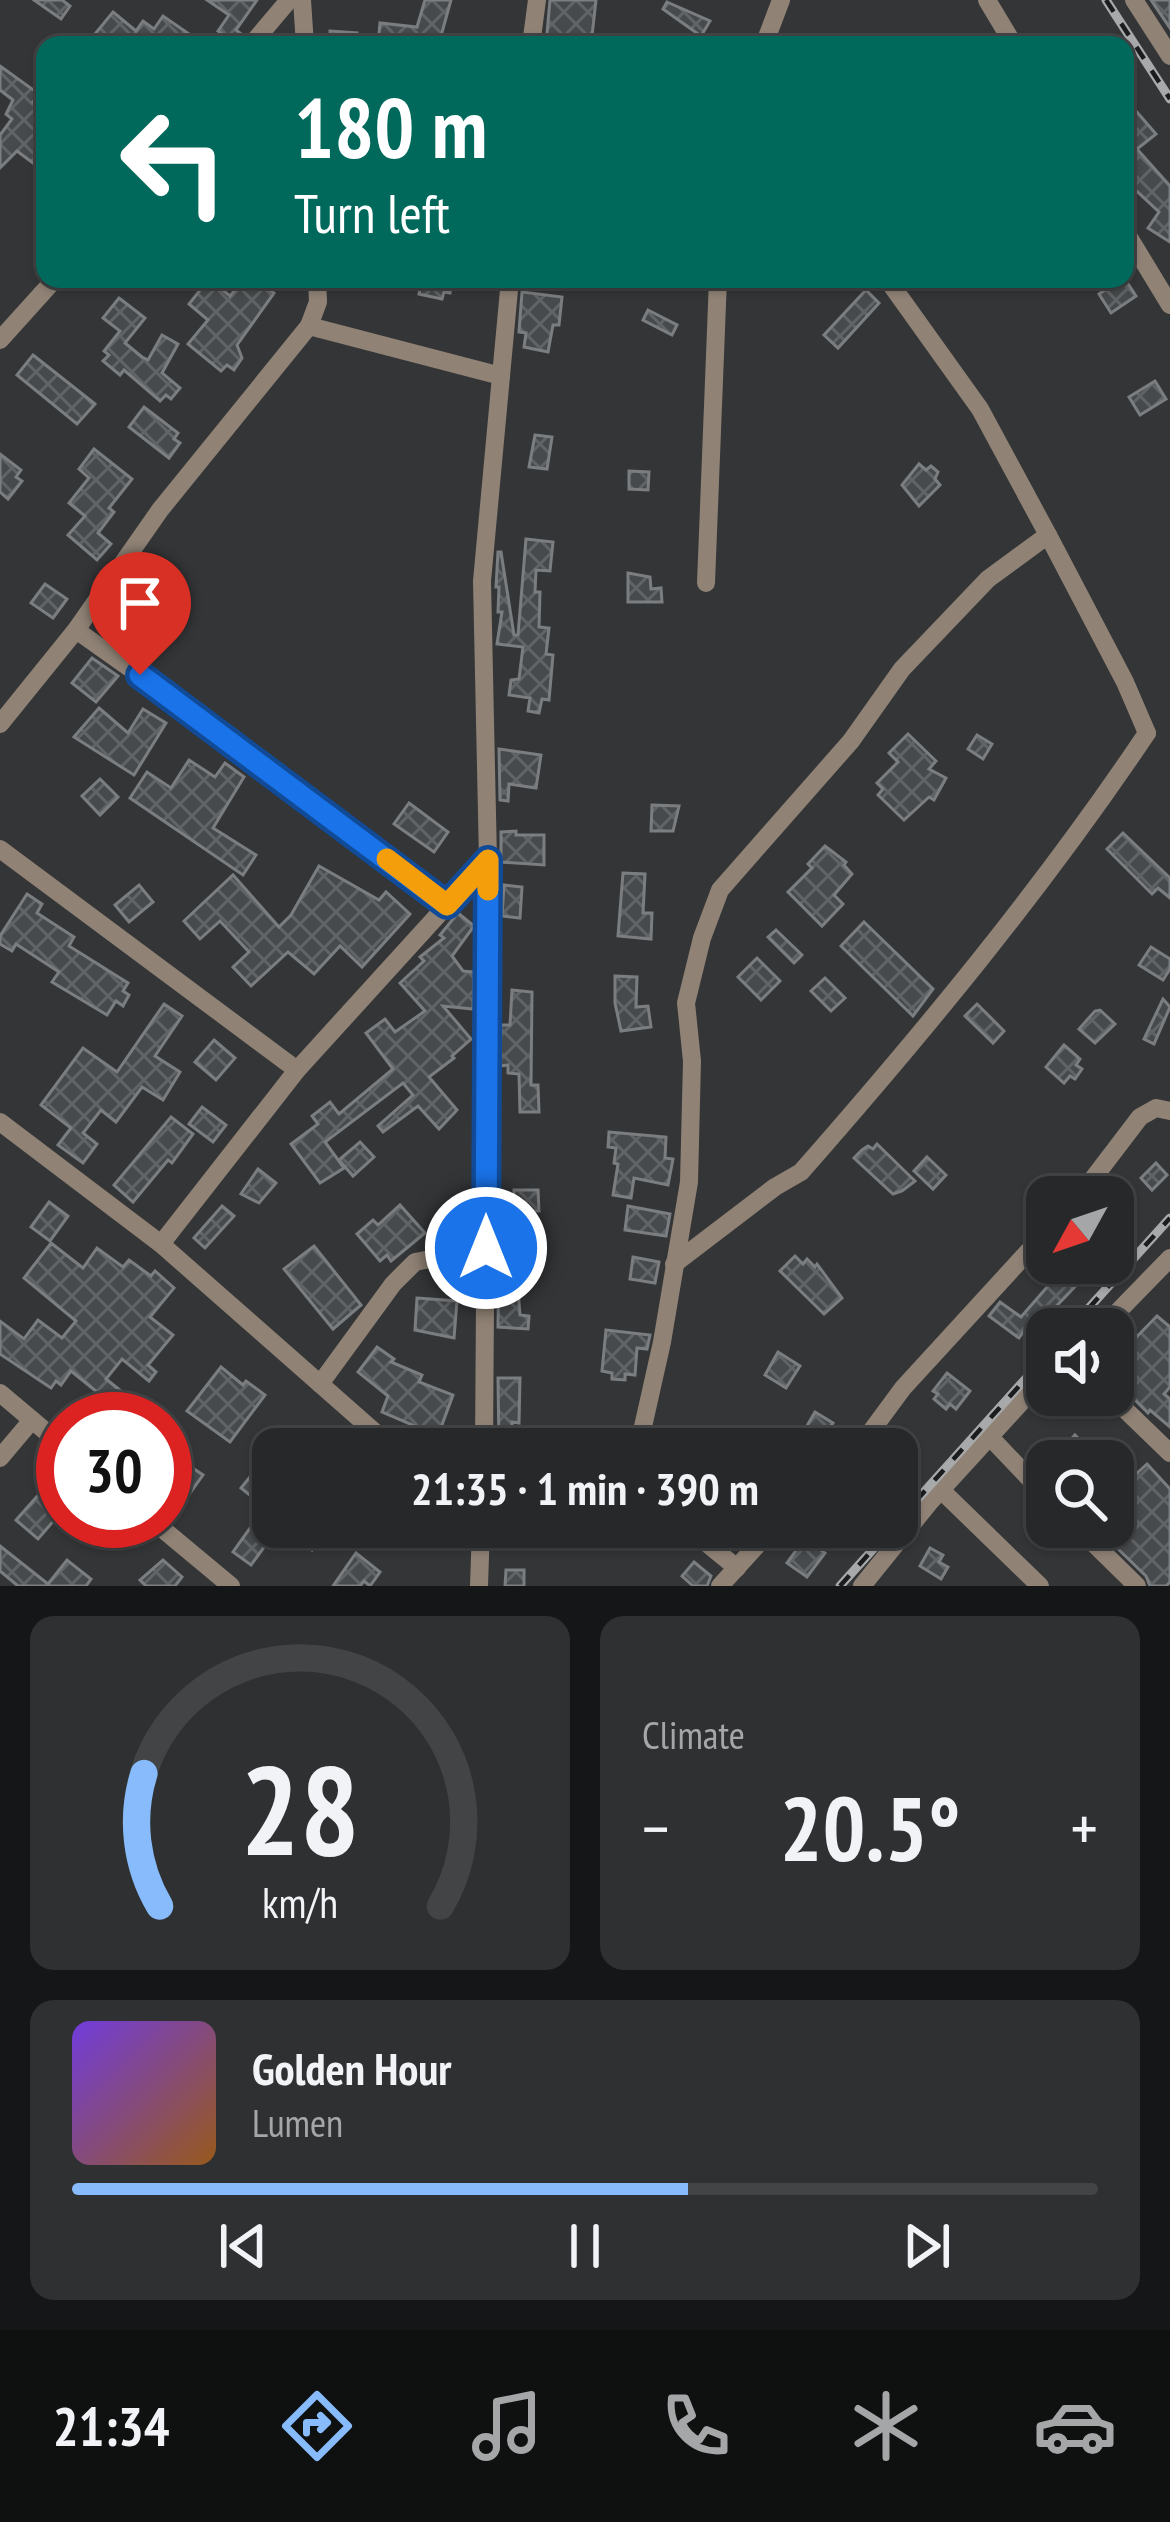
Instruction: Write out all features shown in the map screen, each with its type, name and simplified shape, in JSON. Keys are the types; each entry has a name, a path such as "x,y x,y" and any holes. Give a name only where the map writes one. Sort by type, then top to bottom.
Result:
{"street":[{"path":"259,36 289,0"},
{"path":"302,0 304,36"},
{"path":"532,36 536,0"},
{"path":"767,36 781,0"},
{"path":"986,0 1008,36"},
{"path":"1134,0 1170,56"},
{"path":"1134,245 1170,305"},
{"path":"0,340 47,288"},
{"path":"0,724 76,630 160,510 309,326 318,302 317,288"},
{"path":"484,1428 488,860 482,581 509,288"},
{"path":"706,583 718,288"},
{"path":"893,288 980,409 1125,682 1147,733"},
{"path":"309,326 501,376"},
{"path":"642,1428 689,1183 692,1061 686,1003 720,890 851,741 902,669 988,579 1048,535"},
{"path":"76,630 447,905"},
{"path":"1147,733 1170,733"},
{"path":"674,1264 814,1158 1022,908 1080,833 1147,733"},
{"path":"0,849 297,1070"},
{"path":"161,1244 297,1070 488,860"},
{"path":"1095,1176 1140,1118 1156,1108 1170,1111"},
{"path":"0,1122 161,1244 370,1428"},
{"path":"320,1384 393,1284 415,1262 486,1248"},
{"path":"873,1428 903,1388 1026,1254"},
{"path":"1121,1308 1170,1258"},
{"path":"0,1393 36,1423"},
{"path":"862,1586 1026,1396"},
{"path":"1132,1416 1170,1453"},
{"path":"0,1457 32,1420"},
{"path":"989,1436 1026,1475"},
{"path":"941,1490 1040,1586"},
{"path":"185,1548 231,1586"},
{"path":"478,1586 480,1548"},
{"path":"712,1548 736,1568"},
{"path":"720,1586 755,1548"},
{"path":"1098,1548 1137,1586"}],"building":[{"path":"34,0 62,0 70,6 61,19"},
{"path":"207,0 257,0 236,30 238,36 218,31 229,15"},
{"path":"425,0 451,0 441,36 379,36 380,23 417,27"},
{"path":"550,0 596,0 592,36 547,36"},
{"path":"1151,0 1170,0 1170,28"},
{"path":"667,2 710,21 701,36 663,9"},
{"path":"113,12 136,31 143,21 154,29 163,16 192,36 93,36"},
{"path":"330,31 357,33 357,36 330,36"},
{"path":"0,66 36,92 36,165 17,151 0,168 0,135 12,119 6,114 13,100 0,90"},
{"path":"1134,113 1156,134 1137,149 1170,186 1170,242 1148,228 1159,212 1134,188"},
{"path":"202,288 220,288 230,296 237,288 268,288 274,293 237,345 242,358 234,370 227,365 221,371 188,344 208,320 189,304"},
{"path":"420,288 451,288 442,299 419,294"},
{"path":"1108,288 1131,288 1136,296 1111,313 1099,294"},
{"path":"866,290 879,303 838,348 824,335"},
{"path":"522,292 562,297 559,325 553,325 548,352 524,347 526,333 519,332"},
{"path":"119,298 145,318 125,343 142,357 148,360 162,335 178,344 162,373 180,388 171,399 166,395 160,401 124,370 120,375 103,361 109,355 104,351 120,331 103,318"},
{"path":"648,310 677,325 672,335 643,320"},
{"path":"33,355 95,404 77,424 17,375"},
{"path":"1155,381 1166,399 1140,415 1129,397"},
{"path":"144,407 178,433 174,439 180,443 169,458 129,427"},
{"path":"535,435 552,437 547,469 529,467"},
{"path":"94,449 132,479 109,508 114,512 98,533 111,544 97,560 68,535 85,516 69,503 89,478 79,469"},
{"path":"0,454 21,470 16,477 22,481 8,499 0,492"},
{"path":"919,464 938,472 935,479 940,485 919,506 902,485"},
{"path":"629,471 649,472 648,490 629,489"},
{"path":"526,539 553,542 550,571 536,570 539,627 549,628 546,654 553,655 549,700 542,699 539,713 528,711 530,698 509,695 511,680 519,679 523,647 497,644 502,612 498,612 496,587 498,552 514,635 518,635"},
{"path":"628,573 650,577 651,589 661,588 662,602 628,602"},
{"path":"45,584 67,599 53,618 31,603"},
{"path":"92,658 118,676 96,702 72,683"},
{"path":"99,708 128,733 143,709 166,723 134,775 74,737"},
{"path":"908,734 936,761 929,769 946,778 934,800 929,797 904,820 878,795 883,789 877,783 898,762 889,753"},
{"path":"977,735 992,744 983,759 968,749"},
{"path":"499,749 541,755 536,788 509,784 508,801 500,800"},
{"path":"189,760 215,777 225,763 244,777 213,828 256,855 243,875 130,798 147,772 171,788"},
{"path":"100,779 118,797 100,815 82,796"},
{"path":"409,803 448,832 434,852 394,824"},
{"path":"652,805 679,806 673,831 651,831"},
{"path":"516,831 516,835 544,835 544,865 501,862 501,832"},
{"path":"1123,833 1170,878 1170,898 1158,888 1152,894 1107,849"},
{"path":"825,846 846,862 852,874 834,895 843,904 822,926 788,892 812,868 808,864"},
{"path":"319,866 379,900 386,892 410,914 362,967 340,946 314,974 288,952 251,986 233,967 249,952 220,921 200,939 184,921 233,875 279,927"},
{"path":"623,873 645,874 643,913 652,913 651,939 618,936"},
{"path":"139,885 153,902 129,922 115,905"},
{"path":"504,885 522,887 520,918 502,916"},
{"path":"27,894 42,904 37,913 74,937 69,946 128,983 123,1006 116,1001 107,1015 52,982 59,972 16,944 12,951 0,944 0,936"},
{"path":"458,913 474,926 452,956 463,971 474,972 473,1009 443,1006 471,1039 429,1077 457,1110 439,1129 418,1106 383,1132 378,1126 413,1095 403,1083 325,1142 344,1168 320,1183 291,1144 318,1124 312,1116 330,1102 339,1114 393,1069 366,1033 385,1019 395,1032 425,1011 400,983 424,961 420,957 444,938 440,935"},
{"path":"864,922 933,989 913,1016 841,946"},
{"path":"776,930 802,955 794,963 768,937"},
{"path":"1151,947 1170,959 1163,980 1139,965"},
{"path":"757,958 780,981 761,1000 738,977"},
{"path":"615,976 637,977 636,1007 648,1006 651,1027 621,1031"},
{"path":"825,978 845,998 831,1011 811,991"},
{"path":"512,990 532,992 531,1085 538,1085 539,1112 520,1112 519,1074 508,1073 508,1065 500,1066 501,1025 510,1025"},
{"path":"1163,999 1170,1007 1154,1044 1144,1039"},
{"path":"164,1004 182,1016 155,1056 180,1072 163,1100 142,1087 116,1122 101,1110 83,1133 97,1144 83,1163 58,1145 71,1128 41,1105 83,1048 117,1072"},
{"path":"977,1004 1004,1031 993,1043 965,1016"},
{"path":"1100,1010 1115,1024 1095,1043 1079,1029"},
{"path":"214,1040 235,1058 216,1080 195,1062"},
{"path":"1064,1045 1080,1059 1076,1065 1082,1069 1064,1083 1046,1067"},
{"path":"202,1107 226,1125 213,1142 189,1124"},
{"path":"171,1117 193,1134 133,1202 114,1185"},
{"path":"609,1132 666,1137 665,1158 673,1159 668,1185 634,1178 631,1198 613,1195 618,1164 614,1163 616,1148 608,1147"},
{"path":"360,1142 374,1157 353,1176 339,1160"},
{"path":"877,1144 915,1181 902,1191 893,1194 854,1158"},
{"path":"927,1157 946,1175 933,1189 914,1171"},
{"path":"1156,1163 1167,1175 1152,1190 1141,1178"},
{"path":"258,1169 276,1183 259,1203 241,1194"},
{"path":"514,1190 538,1190 539,1211 514,1211"},
{"path":"49,1202 68,1216 50,1241 31,1227"},
{"path":"400,1205 425,1233 391,1261 387,1255 380,1261 357,1234 373,1220 378,1225"},
{"path":"222,1206 234,1216 205,1248 194,1238"},
{"path":"628,1206 670,1214 666,1236 625,1230"},
{"path":"51,1243 83,1268 97,1248 123,1267 129,1260 151,1276 155,1271 174,1288 150,1317 173,1335 148,1365 156,1372 149,1381 122,1359 106,1379 122,1392 97,1392 71,1371 61,1385 56,1381 51,1388 0,1354 0,1321 24,1339 38,1320 62,1338 76,1321 24,1278"},
{"path":"314,1246 361,1305 333,1329 284,1269"},
{"path":"515,1247 520,1315 529,1316 528,1329 498,1327 499,1248"},
{"path":"795,1256 803,1264 807,1259 817,1264 842,1298 824,1314 780,1271"},
{"path":"633,1257 659,1262 655,1283 630,1279"},
{"path":"1050,1284 1078,1284 1055,1308 1029,1308"},
{"path":"417,1298 457,1301 454,1338 415,1330"},
{"path":"1000,1302 1021,1317 1026,1311 1026,1328 1019,1338 989,1316"},
{"path":"1157,1316 1170,1327 1170,1387 1164,1394 1170,1399 1170,1427 1134,1399 1134,1340"},
{"path":"606,1330 650,1335 647,1349 637,1348 635,1375 612,1379 612,1373 602,1371"},
{"path":"377,1347 394,1359 391,1362 422,1375 419,1382 453,1395 441,1428 420,1428 382,1412 388,1396 358,1372"},
{"path":"778,1352 800,1366 786,1388 765,1375"},
{"path":"221,1367 265,1395 230,1442 192,1415 192,1405"},
{"path":"947,1373 970,1391 956,1409 950,1404 946,1409 934,1399 938,1394 933,1391"},
{"path":"498,1378 520,1378 519,1423 499,1428"},
{"path":"815,1412 833,1423 830,1428 806,1428"},
{"path":"1147,1464 1170,1489 1170,1582 1166,1586 1150,1586 1117,1548 1134,1548 1134,1476"},
{"path":"192,1468 203,1475 192,1490"},
{"path":"252,1474 252,1497 241,1488"},
{"path":"36,1498 36,1537 16,1520"},
{"path":"252,1525 252,1548 263,1548 251,1565 233,1552"},
{"path":"0,1546 48,1584 67,1560 91,1579 86,1586 18,1586 0,1571"},
{"path":"798,1548 818,1548 825,1553 807,1577 787,1563"},
{"path":"930,1548 943,1555 939,1562 948,1567 941,1579 920,1566"},
{"path":"356,1553 380,1572 370,1586 364,1581 360,1586 333,1586"},
{"path":"163,1560 182,1577 175,1586 146,1586 140,1580"},
{"path":"694,1562 711,1576 707,1586 693,1586 682,1576"},
{"path":"506,1570 524,1570 524,1586 505,1586"}],"railway":[{"path":"1106,0 1129,36"},
{"path":"1134,43 1170,99"},
{"path":"1089,1308 1170,1218"},
{"path":"918,1499 1026,1378"},
{"path":"840,1586 874,1548"}],"slow traffic":[{"path":"387,859 447,905 488,860 488,890"}],"route":[{"path":"140,675 447,905 488,860 486,1248"}]}
